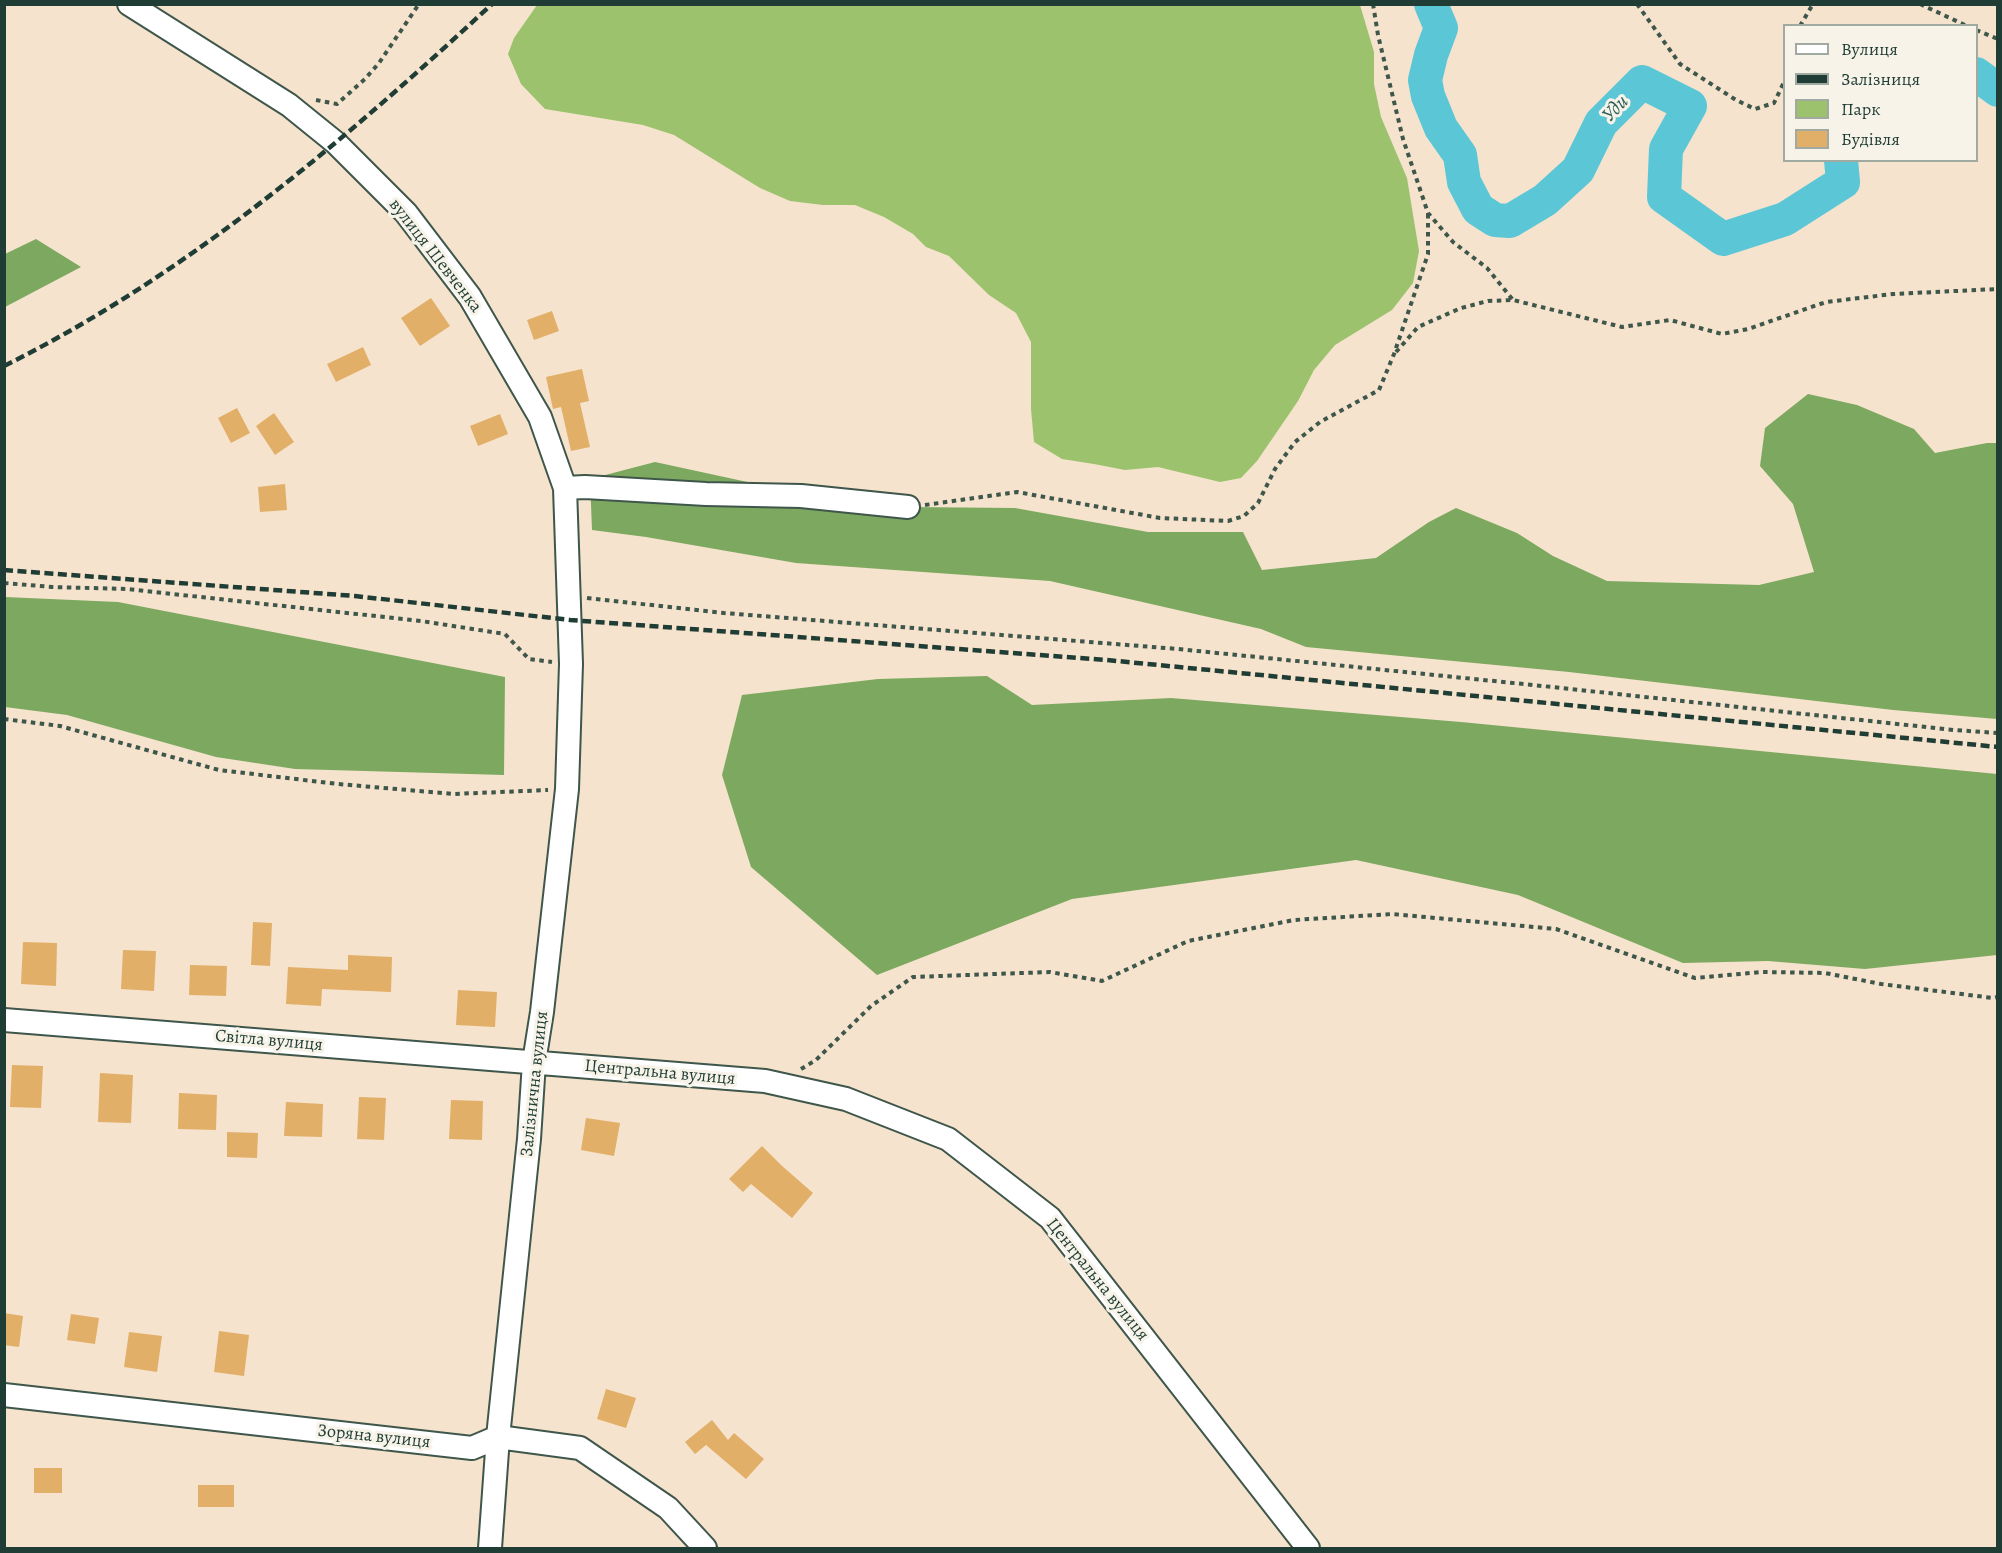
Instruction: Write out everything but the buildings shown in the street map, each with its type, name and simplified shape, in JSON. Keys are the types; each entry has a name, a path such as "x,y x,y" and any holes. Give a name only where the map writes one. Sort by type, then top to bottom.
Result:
{"street":[{"name":"вулиця Шевченка","path":"129,4 289,105 336,143 406,213 470,297 540,417 565,488 570,620"},
{"path":"565,488 801,496 908,507"},
{"name":"Залізнична вулиця","path":"490,1548 498,1437 529,1139 534,1062 542,1012 567,789 570,620"},
{"name":"Світла вулиця","path":"4,1020 534,1062"},
{"name":"Центральна вулиця","path":"534,1062 765,1081 846,1099 948,1139 1050,1218 1308,1548"},
{"name":"Зоряна вулиця","path":"4,1395 472,1448 498,1437 580,1448 668,1508 705,1548"}],"path":[{"path":"289,105 311,99 337,104 379,63 418,4"},
{"path":"908,507 1017,492 1160,518 1227,521 1244,516 1258,503 1275,468 1295,442 1320,422 1379,390 1394,354 1428,254 1428,213 1403,139 1378,35 1373,4"},
{"path":"1638,4 1680,64 1736,100 1755,109 1774,103 1783,86"},
{"path":"1801,24 1813,4"},
{"path":"1920,4 1963,24"},
{"path":"1978,30 1998,39"},
{"path":"1428,213 1453,242 1487,268 1514,300"},
{"path":"1394,354 1418,327 1461,308 1488,301 1514,300 1622,327 1670,320 1722,334 1748,329 1826,302 1893,294 1998,289"},
{"path":"4,583 127,589 421,621 505,634 529,659 571,664"},
{"path":"568,595 724,613 1178,649 1998,733"},
{"path":"4,719 60,726 219,770 338,784 454,794 567,789"},
{"path":"797,1070 816,1060 871,1006 913,977 1050,972 1102,981 1188,941 1294,920 1392,914 1556,929 1695,978 1761,972 1825,973 1881,984 1998,997"}],"green space":[{"path":"537,5 1360,5 1374,52 1374,84 1381,117 1407,178 1419,251 1413,283 1392,310 1335,345 1314,370 1298,401 1257,461 1241,478 1220,482 1158,467 1125,470 1062,459 1034,442 1031,409 1031,342 1016,313 989,295 949,256 926,247 913,234 884,217 855,205 823,205 790,201 760,188 674,135 643,125 545,109 521,84 508,54 514,38"},
{"path":"36,239 81,267 5,307 5,254"},
{"path":"1808,394 1857,405 1914,429 1935,453 1997,443 1997,719 1893,710 1569,672 1306,647 1261,629 1050,581 796,563 592,530 590,479 655,462 752,483 893,501 908,507 1015,508 1148,532 1243,532 1262,570 1376,558 1429,522 1456,508 1517,533 1553,556 1607,581 1759,585 1814,572 1793,504 1760,466 1765,428"},
{"path":"5,597 118,602 505,677 504,775 295,769 216,757 67,715 5,707"},
{"path":"987,676 1032,705 1171,698 1461,722 1997,774 1997,955 1865,969 1768,961 1683,963 1518,895 1356,860 1072,899 877,975 751,867 722,775 742,695 878,679"}],"waterway":[{"name":"Уди","path":"1431,4 1441,28 1425,80 1428,96 1441,128 1460,155 1464,182 1478,209 1495,220 1510,221 1545,200 1578,170 1601,123 1642,82 1690,106 1666,149 1664,197 1723,239 1785,219 1843,182 1841,162"},
{"name":"Уди","path":"1978,75 1998,90"}],"railway":[{"path":"4,366 71,330 136,290 200,248 261,203 379,106 492,4"},
{"path":"4,570 355,596 570,620 1107,660 1998,747"}]}
